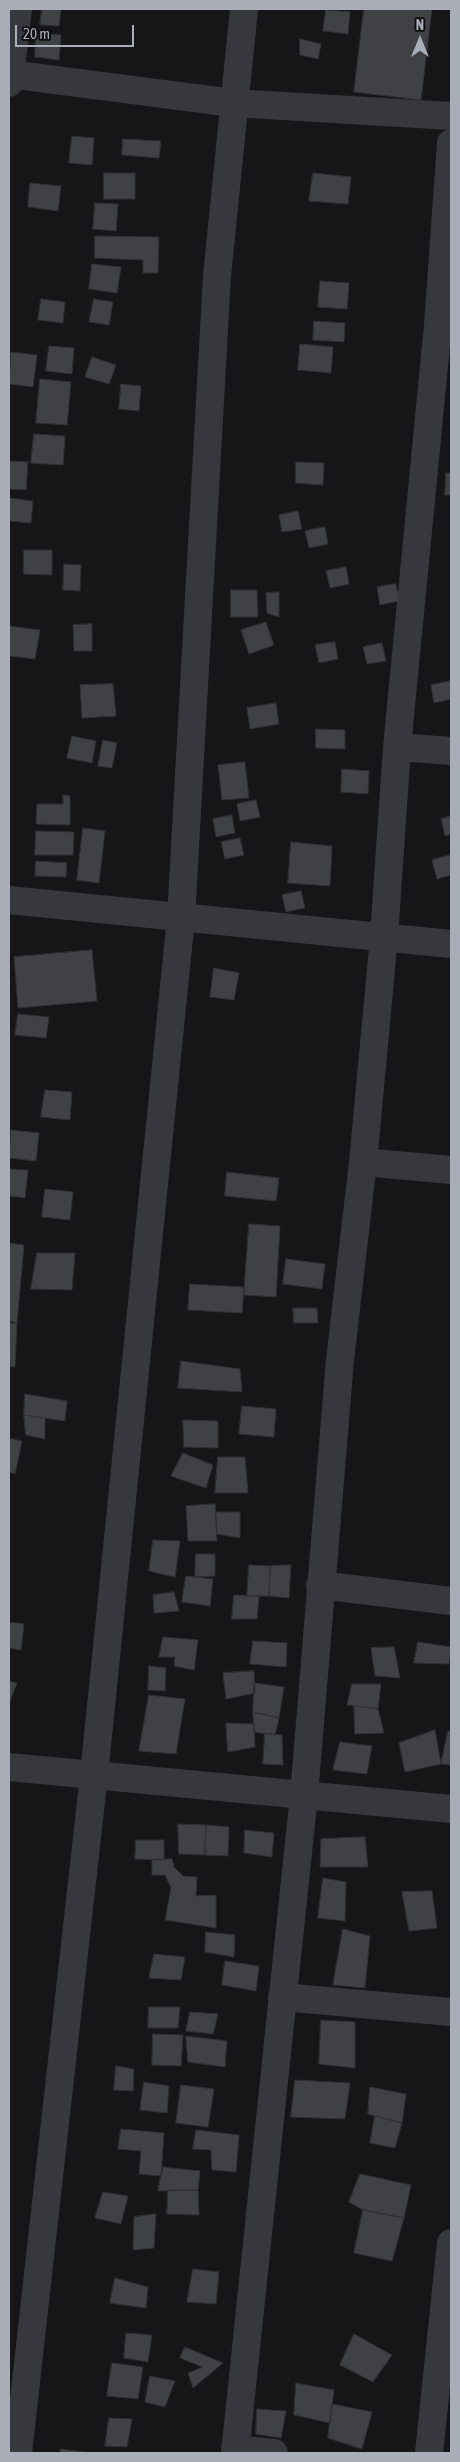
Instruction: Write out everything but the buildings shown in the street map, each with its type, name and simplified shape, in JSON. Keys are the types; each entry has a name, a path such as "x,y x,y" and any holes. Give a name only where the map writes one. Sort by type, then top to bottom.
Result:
{"street":[{"path":"18,9 9,77 233,103 451,116"},
{"path":"18,2453 19,2346 94,1775 181,918 216,276 244,9"},
{"path":"274,2453 235,2451 304,1794 340,1360 363,1162 384,938 397,746 445,325 451,143"},
{"path":"397,746 451,751"},
{"path":"9,900 451,944"},
{"path":"363,1162 451,1170"},
{"path":"320,1585 451,1601"},
{"path":"9,1767 451,1809"},
{"path":"282,1997 451,2012"},
{"path":"429,2453 451,2243"}]}
